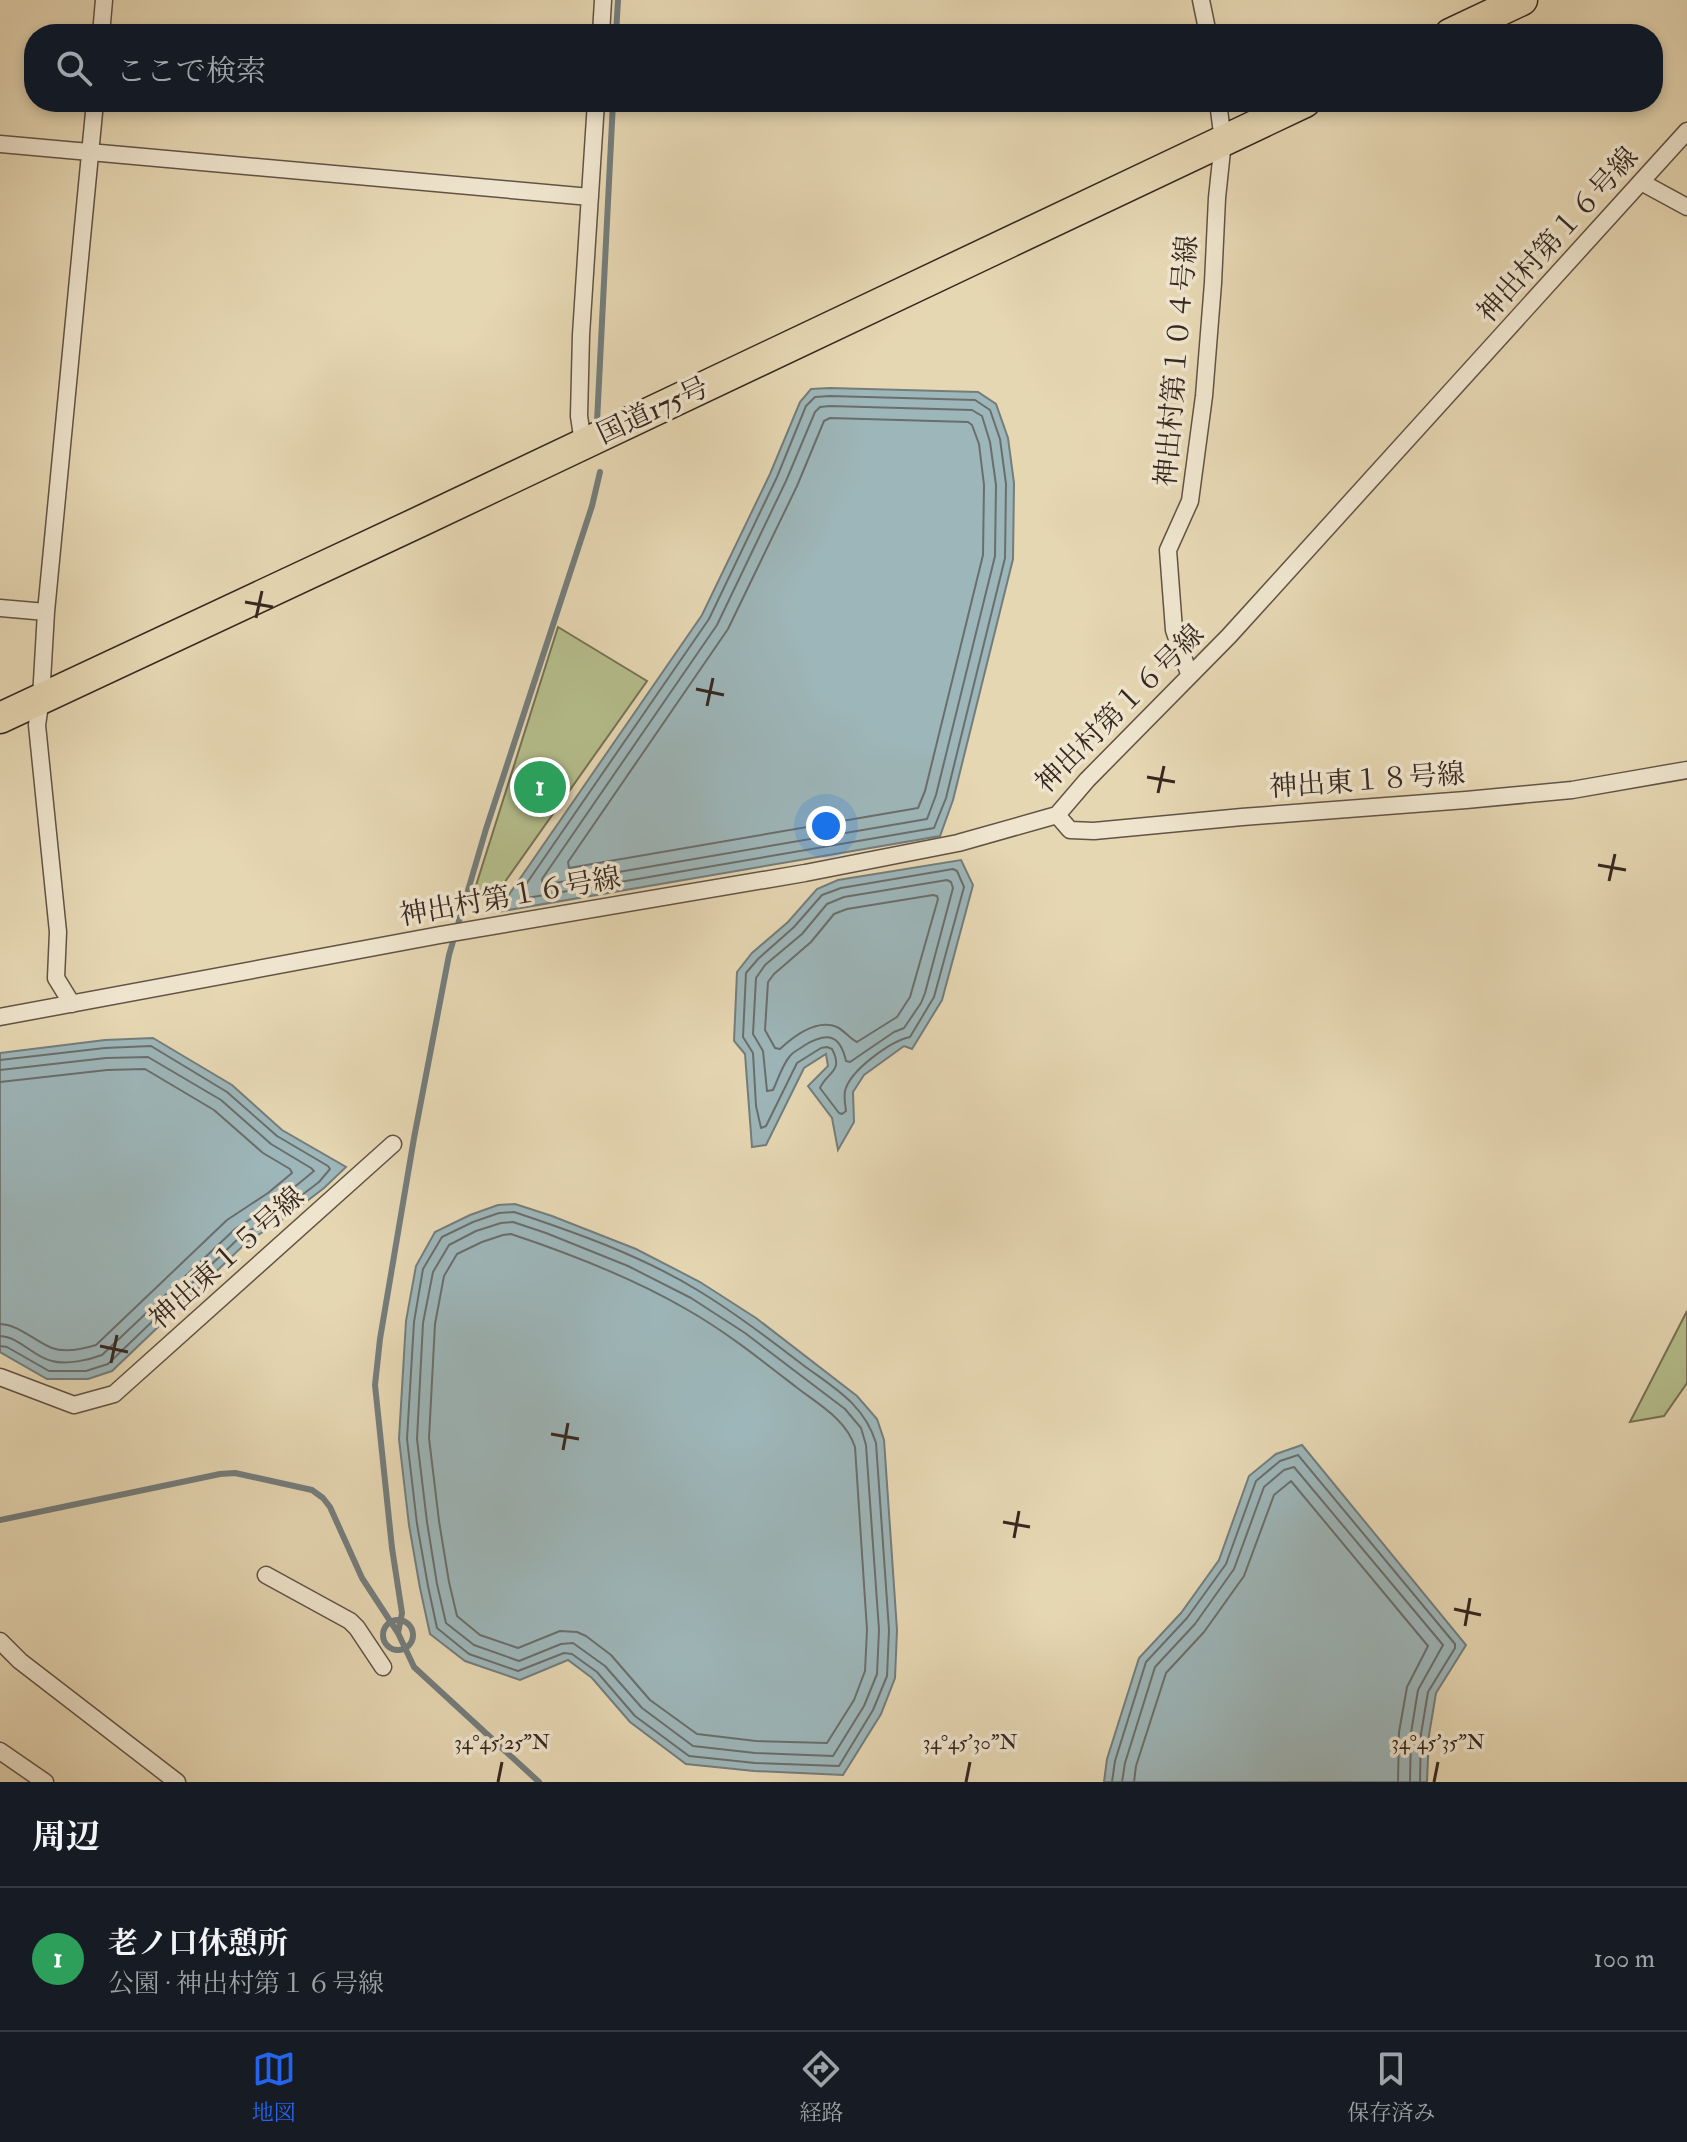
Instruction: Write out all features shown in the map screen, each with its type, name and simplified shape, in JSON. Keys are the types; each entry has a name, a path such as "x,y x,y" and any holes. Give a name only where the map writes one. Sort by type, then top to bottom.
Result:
{"highway":[{"path":"1471,24 1522,0"},
{"name":"国道175号","path":"0,718 1284,112"}],"street":[{"path":"102,24 104,0"},
{"path":"602,24 603,0"},
{"path":"1201,0 1206,24"},
{"path":"72,1004 56,978 58,932 37,725 94,112"},
{"path":"583,443 579,416 581,335 595,112"},
{"name":"神出村第１０４号線","path":"1189,674 1174,630 1168,550 1190,501 1204,396 1223,141 1219,112"},
{"name":"神出村第１６号線","path":"0,1017 440,935 805,873 943,846 1057,815 1087,780 1229,636 1687,131"},
{"path":"0,144 590,197"},
{"path":"1641,182 1687,207"},
{"path":"0,608 46,612"},
{"name":"神出東１８号線","path":"1057,815 1070,830 1094,831 1572,790 1687,770"},
{"name":"神出東１５号線","path":"0,1377 74,1405 114,1394 393,1144"},
{"path":"266,1575 350,1621 383,1667"},
{"path":"0,1641 20,1661 177,1782"},
{"path":"0,1751 45,1782"}],"green space":[{"path":"558,627 647,681 497,893 472,898"},
{"path":"1687,1311 1687,1383 1664,1416 1630,1422"}],"water":[{"path":"811,389 978,392 996,404 1008,438 1014,483 1013,559 953,800 940,836 497,912 702,615 770,474 800,402"},
{"path":"961,860 973,885 942,1000 912,1049 904,1046 864,1075 853,1092 854,1122 838,1150 832,1118 808,1086 828,1066 826,1054 804,1068 766,1145 752,1147 745,1054 734,1041 737,972 817,889 838,880"},
{"path":"153,1038 232,1085 282,1130 346,1167 285,1218 247,1242 112,1371 88,1379 47,1379 0,1352 0,1053 105,1040"},
{"path":"515,1204 636,1249 700,1282 756,1318 857,1396 877,1419 884,1440 897,1630 895,1678 881,1714 843,1775 686,1764 630,1722 592,1678 568,1660 520,1680 465,1661 430,1634 409,1525 399,1439 406,1321 416,1266 435,1232 498,1205"},
{"path":"1302,1445 1466,1645 1436,1693 1429,1735 1427,1782 1104,1782 1107,1759 1139,1658 1181,1613 1219,1560 1249,1476 1276,1454"}],"waterway":[{"path":"617,24 618,0"},
{"path":"597,422 612,112"},
{"path":"539,1782 414,1667 398,1633 402,1613 375,1385 414,1138 449,955 486,829 592,506 600,472"},
{"path":"0,1520 220,1474 235,1473 312,1490 330,1507 362,1578 398,1633"},
{"path":"398,1620 404,1621 412,1629 413,1635 412,1641 404,1649 398,1650 392,1649 384,1641 383,1635 384,1629 392,1621 398,1620"}],"place":[{"name":"老ノ口休憩所","path":"540,787"}]}
